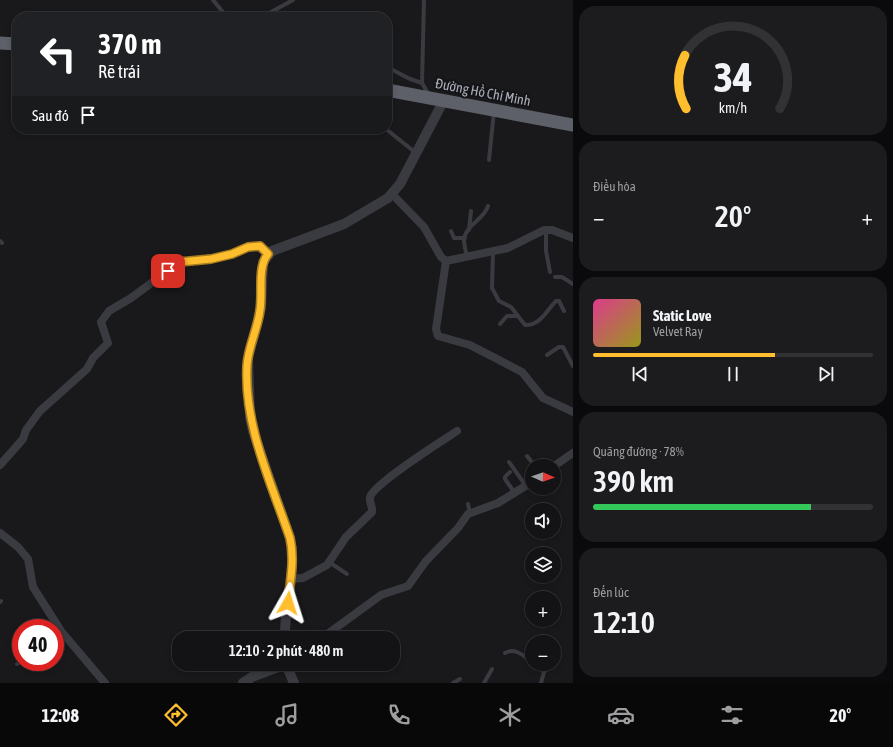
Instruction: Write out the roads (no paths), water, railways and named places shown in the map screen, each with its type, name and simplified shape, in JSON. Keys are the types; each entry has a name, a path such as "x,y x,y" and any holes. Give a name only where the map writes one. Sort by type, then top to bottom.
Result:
{"highway":[{"path":"0,43 12,44"},
{"name":"Đường Hồ Chí Minh","path":"392,91 573,125"}],"street":[{"path":"286,631 293,559 290,538 253,431 249,402 248,358 260,308 263,262 268,254 276,249 344,224 381,204 400,184 444,100"},
{"path":"392,194 424,227 441,256 446,261"},
{"path":"446,261 512,247 546,230 573,238"},
{"path":"1,463 23,439 26,430 40,411 87,369 93,358 108,343 101,322 109,311 131,298 180,262 200,261 222,257 248,247 257,246 268,254"},
{"path":"446,261 436,329 438,336 470,345 522,372 543,398 573,411"},
{"path":"290,579 303,578 329,562 345,539 372,512 370,500 372,494 401,468 458,431"},
{"path":"561,461 573,453"},
{"path":"332,631 381,595 408,586 428,559 441,547 470,513 498,503 525,486"},
{"path":"0,533 18,547 28,559 29,572 33,587 50,619"},
{"path":"64,640 105,683"},
{"path":"243,683 252,677 268,671"},
{"path":"289,671 294,683"}],"lane":[{"path":"213,0 223,12"},
{"path":"271,12 293,0"},
{"path":"424,0 422,83 430,97"},
{"path":"392,70 410,79 422,83"},
{"path":"489,160 494,111"},
{"path":"392,134 416,153"},
{"path":"467,257 464,238 469,230 484,216 488,206"},
{"path":"469,230 472,212"},
{"path":"451,230 454,238 464,238"},
{"path":"546,230 546,251 550,272"},
{"path":"493,251 492,288 499,302 511,308 522,322 527,326 544,316 556,301 559,301 564,310"},
{"path":"555,277 562,276 573,284"},
{"path":"500,324 507,316 518,316"},
{"path":"547,355 559,347 563,347 573,366"},
{"path":"509,462 525,480"},
{"path":"510,472 505,479 514,492"},
{"path":"468,504 470,513"},
{"path":"329,562 347,574"},
{"path":"505,653 512,650 525,657"},
{"path":"484,683 492,669"},
{"path":"541,683 544,672"},
{"path":"453,683 460,679"}]}
